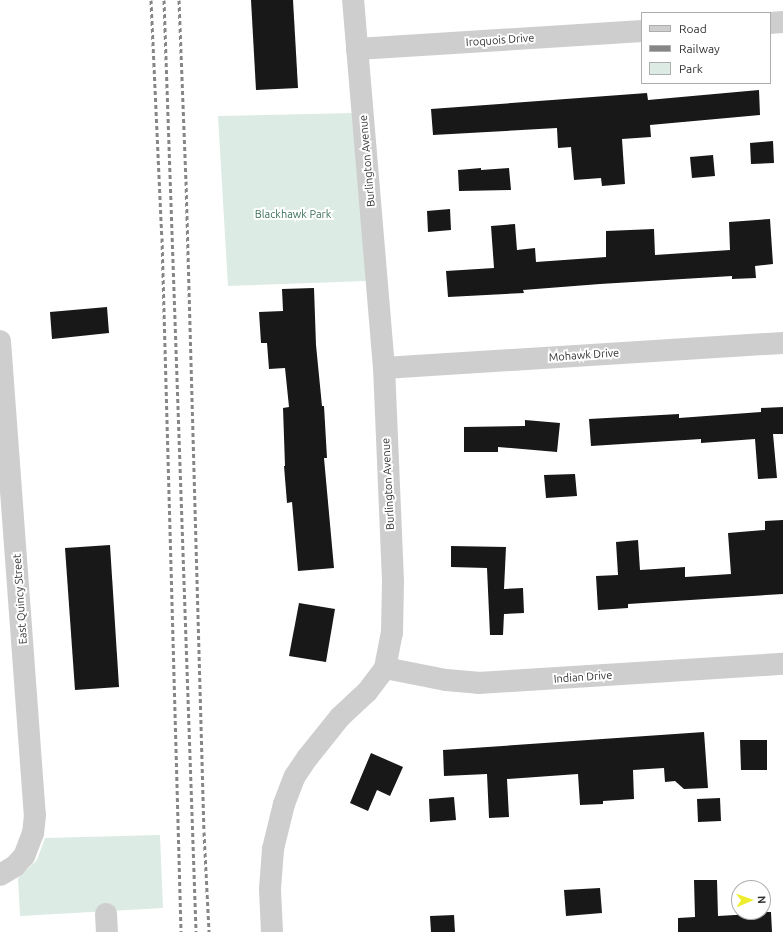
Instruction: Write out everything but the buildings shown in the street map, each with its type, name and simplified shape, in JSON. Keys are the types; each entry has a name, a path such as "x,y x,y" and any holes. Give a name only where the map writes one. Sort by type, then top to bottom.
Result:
{"street":[{"name":"Burlington Avenue","path":"272,932 270,889 273,849 284,804 295,776 340,717 367,692 385,668 392,633 393,581 384,368 353,0"},
{"path":"771,23 783,22"},
{"name":"Iroquois Drive","path":"358,49 641,31"},
{"name":"East Quincy Street","path":"0,341 34,783 34,827 30,844 24,856 15,866 0,875"},
{"name":"Mohawk Drive","path":"384,368 783,343"},
{"name":"Indian Drive","path":"385,668 446,680 478,683 783,664"}],"green space":[{"name":"Blackhawk Park","path":"354,113 367,281 228,286 218,116"},
{"path":"160,835 163,908 20,916 18,878 37,860 45,838"}],"railway":[{"path":"151,0 162,238 181,932"},
{"path":"164,0 196,932"},
{"path":"179,0 186,181 204,832 209,932"}]}
